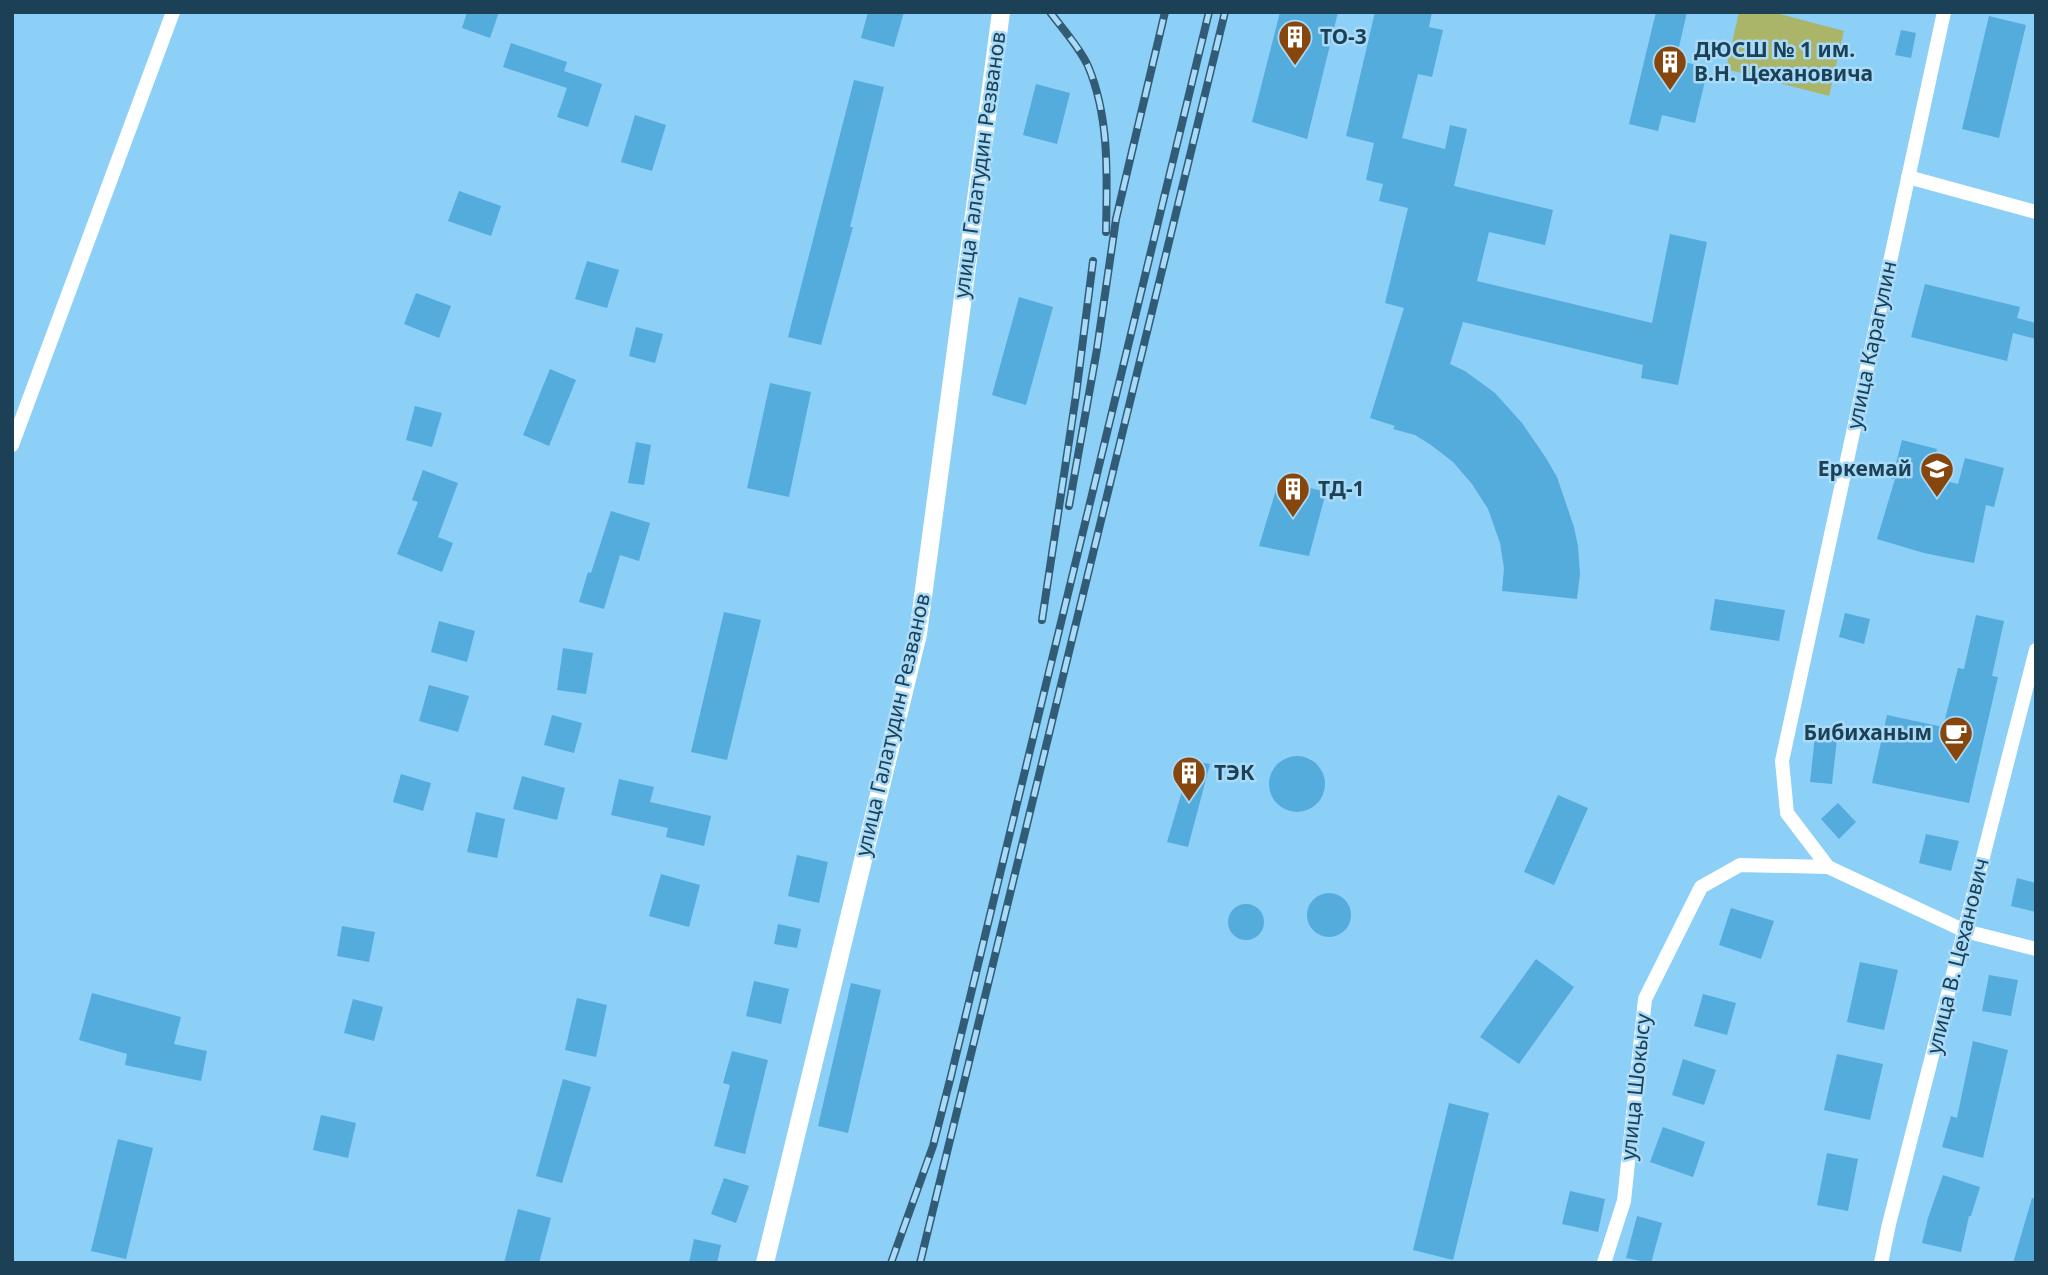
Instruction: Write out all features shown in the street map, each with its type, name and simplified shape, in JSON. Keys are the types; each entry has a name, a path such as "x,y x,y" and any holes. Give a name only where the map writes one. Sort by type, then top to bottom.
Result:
{"street":[{"path":"12,445 173,12"},
{"name":"улица Галатудин Резванов","path":"765,1263 918,634 1000,12"},
{"name":"улица Карагулин","path":"1828,867 1787,813 1782,761 1944,12"},
{"path":"1909,177 2036,212"},
{"name":"улица В. Цеханович","path":"1881,1263 2036,650"},
{"name":"улица Шокысу","path":"1604,1263 1624,1201 1645,999 1701,887 1740,865 1828,867"},
{"path":"1828,867 1965,931 2036,949"}],"green space":[{"path":"1739,12 1772,12 1844,31 1829,96 1726,69"}],"building":[{"path":"467,12 499,12 490,38 462,28"},
{"path":"868,12 904,12 894,47 861,38"},
{"name":"ТО-3","path":"1280,12 1338,12 1307,139 1252,122"},
{"path":"1375,12 1432,12 1429,27 1443,30 1432,77 1418,74 1402,138 1445,149 1450,125 1467,129 1454,186 1553,210 1545,245 1489,232 1477,281 1652,323 1670,234 1707,242 1678,385 1641,378 1643,365 1463,322 1450,364 1465,371 1495,393 1522,423 1557,477 1578,546 1580,574 1577,599 1502,591 1504,568 1500,543 1488,509 1472,484 1453,462 1431,445 1415,435 1393,429 1395,426 1370,418 1404,308 1385,303 1408,208 1379,201 1383,184 1366,180 1374,143 1346,136"},
{"name":"ДЮСШ № 1 им. В.Н. Цехановича","path":"1656,12 1687,12 1676,60 1708,68 1695,123 1662,115 1658,131 1629,124"},
{"path":"1989,16 2026,25 1999,138 1962,129"},
{"path":"1901,30 1916,33 1911,58 1895,55"},
{"path":"511,43 567,62 564,71 602,84 588,127 557,117 567,88 503,67"},
{"path":"854,80 884,87 850,227 853,227 821,345 788,337"},
{"path":"1036,84 1070,93 1057,144 1023,135"},
{"path":"635,115 666,125 652,171 621,162"},
{"path":"459,191 501,206 491,236 448,221"},
{"path":"587,261 619,270 607,308 575,299"},
{"path":"1925,284 2020,307 2017,318 2036,323 2036,339 2013,333 2007,361 1911,337"},
{"path":"416,293 451,306 439,338 404,324"},
{"path":"1019,297 1053,307 1026,405 992,395"},
{"path":"636,327 663,334 655,363 629,356"},
{"path":"550,369 576,380 549,446 523,435"},
{"path":"770,383 811,392 789,497 747,488"},
{"path":"415,406 442,413 432,447 406,440"},
{"name":"Еркемай","path":"1902,440 1937,449 1929,477 1958,484 1965,458 2004,468 1994,507 1986,505 1974,563 1924,553 1877,539 1895,479 1892,479"},
{"path":"636,442 651,445 644,485 628,483"},
{"path":"423,470 458,483 438,537 453,543 442,572 397,554 418,502 412,500"},
{"name":"ТД-1","path":"1279,480 1326,492 1309,556 1259,546"},
{"path":"611,511 650,523 639,561 620,555 604,609 579,602"},
{"path":"1715,599 1785,610 1779,641 1710,630"},
{"path":"724,612 761,620 727,760 691,752"},
{"path":"1845,613 1870,619 1864,644 1839,637"},
{"path":"1976,615 2004,621 1992,676 1998,677 1969,803 1872,783 1887,715 1943,727 1958,668 1964,669"},
{"path":"439,621 475,631 467,662 431,652"},
{"path":"563,648 593,653 586,694 557,690"},
{"path":"429,685 469,696 458,732 419,721"},
{"path":"552,715 582,723 574,753 544,745"},
{"path":"1815,736 1837,739 1832,784 1810,782"},
{"path":"1297,756 1308,758 1317,764 1323,773 1323,795 1317,804 1308,810 1297,812 1286,810 1277,804 1271,795 1269,784 1271,773 1277,764 1286,758"},
{"name":"ТЭК","path":"1191,761 1210,764 1188,847 1167,842"},
{"path":"401,774 431,783 423,811 393,802"},
{"path":"522,776 565,788 557,820 513,809"},
{"path":"619,779 654,787 650,802 711,816 704,846 666,837 668,828 611,815"},
{"path":"1558,795 1588,808 1554,885 1524,872"},
{"path":"1838,803 1856,822 1839,839 1821,819"},
{"path":"476,812 505,819 497,858 467,852"},
{"path":"1926,834 1959,841 1951,871 1919,863"},
{"path":"797,855 828,862 819,903 788,896"},
{"path":"661,874 700,885 689,927 649,916"},
{"path":"2017,878 2036,883 2036,912 2011,906"},
{"path":"1329,893 1344,900 1351,915 1344,930 1329,937 1314,930 1307,915 1314,900"},
{"path":"1246,904 1259,909 1264,922 1259,935 1246,940 1233,935 1228,922 1233,909"},
{"path":"1731,908 1774,921 1761,959 1719,945"},
{"path":"778,924 801,929 797,948 774,944"},
{"path":"342,926 375,932 369,962 337,956"},
{"path":"1536,959 1574,987 1519,1064 1480,1037"},
{"path":"1860,962 1898,970 1884,1030 1847,1022"},
{"path":"1989,975 2018,980 2011,1016 1982,1011"},
{"path":"754,981 789,989 781,1024 746,1016"},
{"path":"851,983 881,990 848,1133 818,1126"},
{"path":"92,993 181,1017 174,1044 207,1051 201,1081 125,1065 127,1054 79,1040"},
{"path":"1703,994 1736,1003 1727,1035 1694,1026"},
{"path":"577,998 607,1005 596,1057 565,1050"},
{"path":"353,999 383,1007 374,1041 344,1033"},
{"path":"1973,1041 2008,1050 1983,1158 1942,1147 1951,1116 1957,1118"},
{"path":"732,1051 768,1060 745,1154 714,1146 730,1085 723,1083"},
{"path":"1837,1054 1883,1064 1870,1120 1824,1110"},
{"path":"1683,1059 1716,1070 1704,1105 1672,1095"},
{"path":"563,1079 591,1087 562,1183 536,1176"},
{"path":"1449,1103 1489,1113 1453,1260 1413,1250"},
{"path":"321,1115 356,1123 348,1158 313,1150"},
{"path":"1663,1127 1705,1142 1693,1177 1650,1162"},
{"path":"118,1139 153,1148 126,1259 91,1251"},
{"path":"1827,1153 1858,1159 1848,1211 1817,1205"},
{"path":"1943,1175 1980,1187 1969,1216 1961,1252 1922,1243"},
{"path":"724,1178 749,1186 736,1223 711,1214"},
{"path":"1570,1191 1605,1199 1598,1232 1562,1224"},
{"path":"2032,1198 2036,1199 2036,1263 2013,1263"},
{"path":"518,1209 551,1218 539,1263 504,1263"},
{"path":"1637,1216 1662,1223 1651,1263 1626,1258"},
{"path":"694,1239 721,1245 717,1263 689,1263"}],"railway":[{"path":"1050,12 1080,52 1095,86 1106,148 1106,232"},
{"path":"1069,506 1097,349 1116,219 1165,12"},
{"path":"891,1263 933,1146 951,1076 1209,12"},
{"path":"920,1263 1225,12"},
{"path":"1042,620 1093,261"}],"place":[{"name":"ТО-3","path":"1295,67"},
{"name":"ДЮСШ № 1 им. В.Н. Цехановича","path":"1670,92"},
{"name":"Еркемай","path":"1937,499"},
{"name":"ТД-1","path":"1293,519"},
{"name":"Бибиханым","path":"1956,763"},
{"name":"ТЭК","path":"1189,803"}]}
